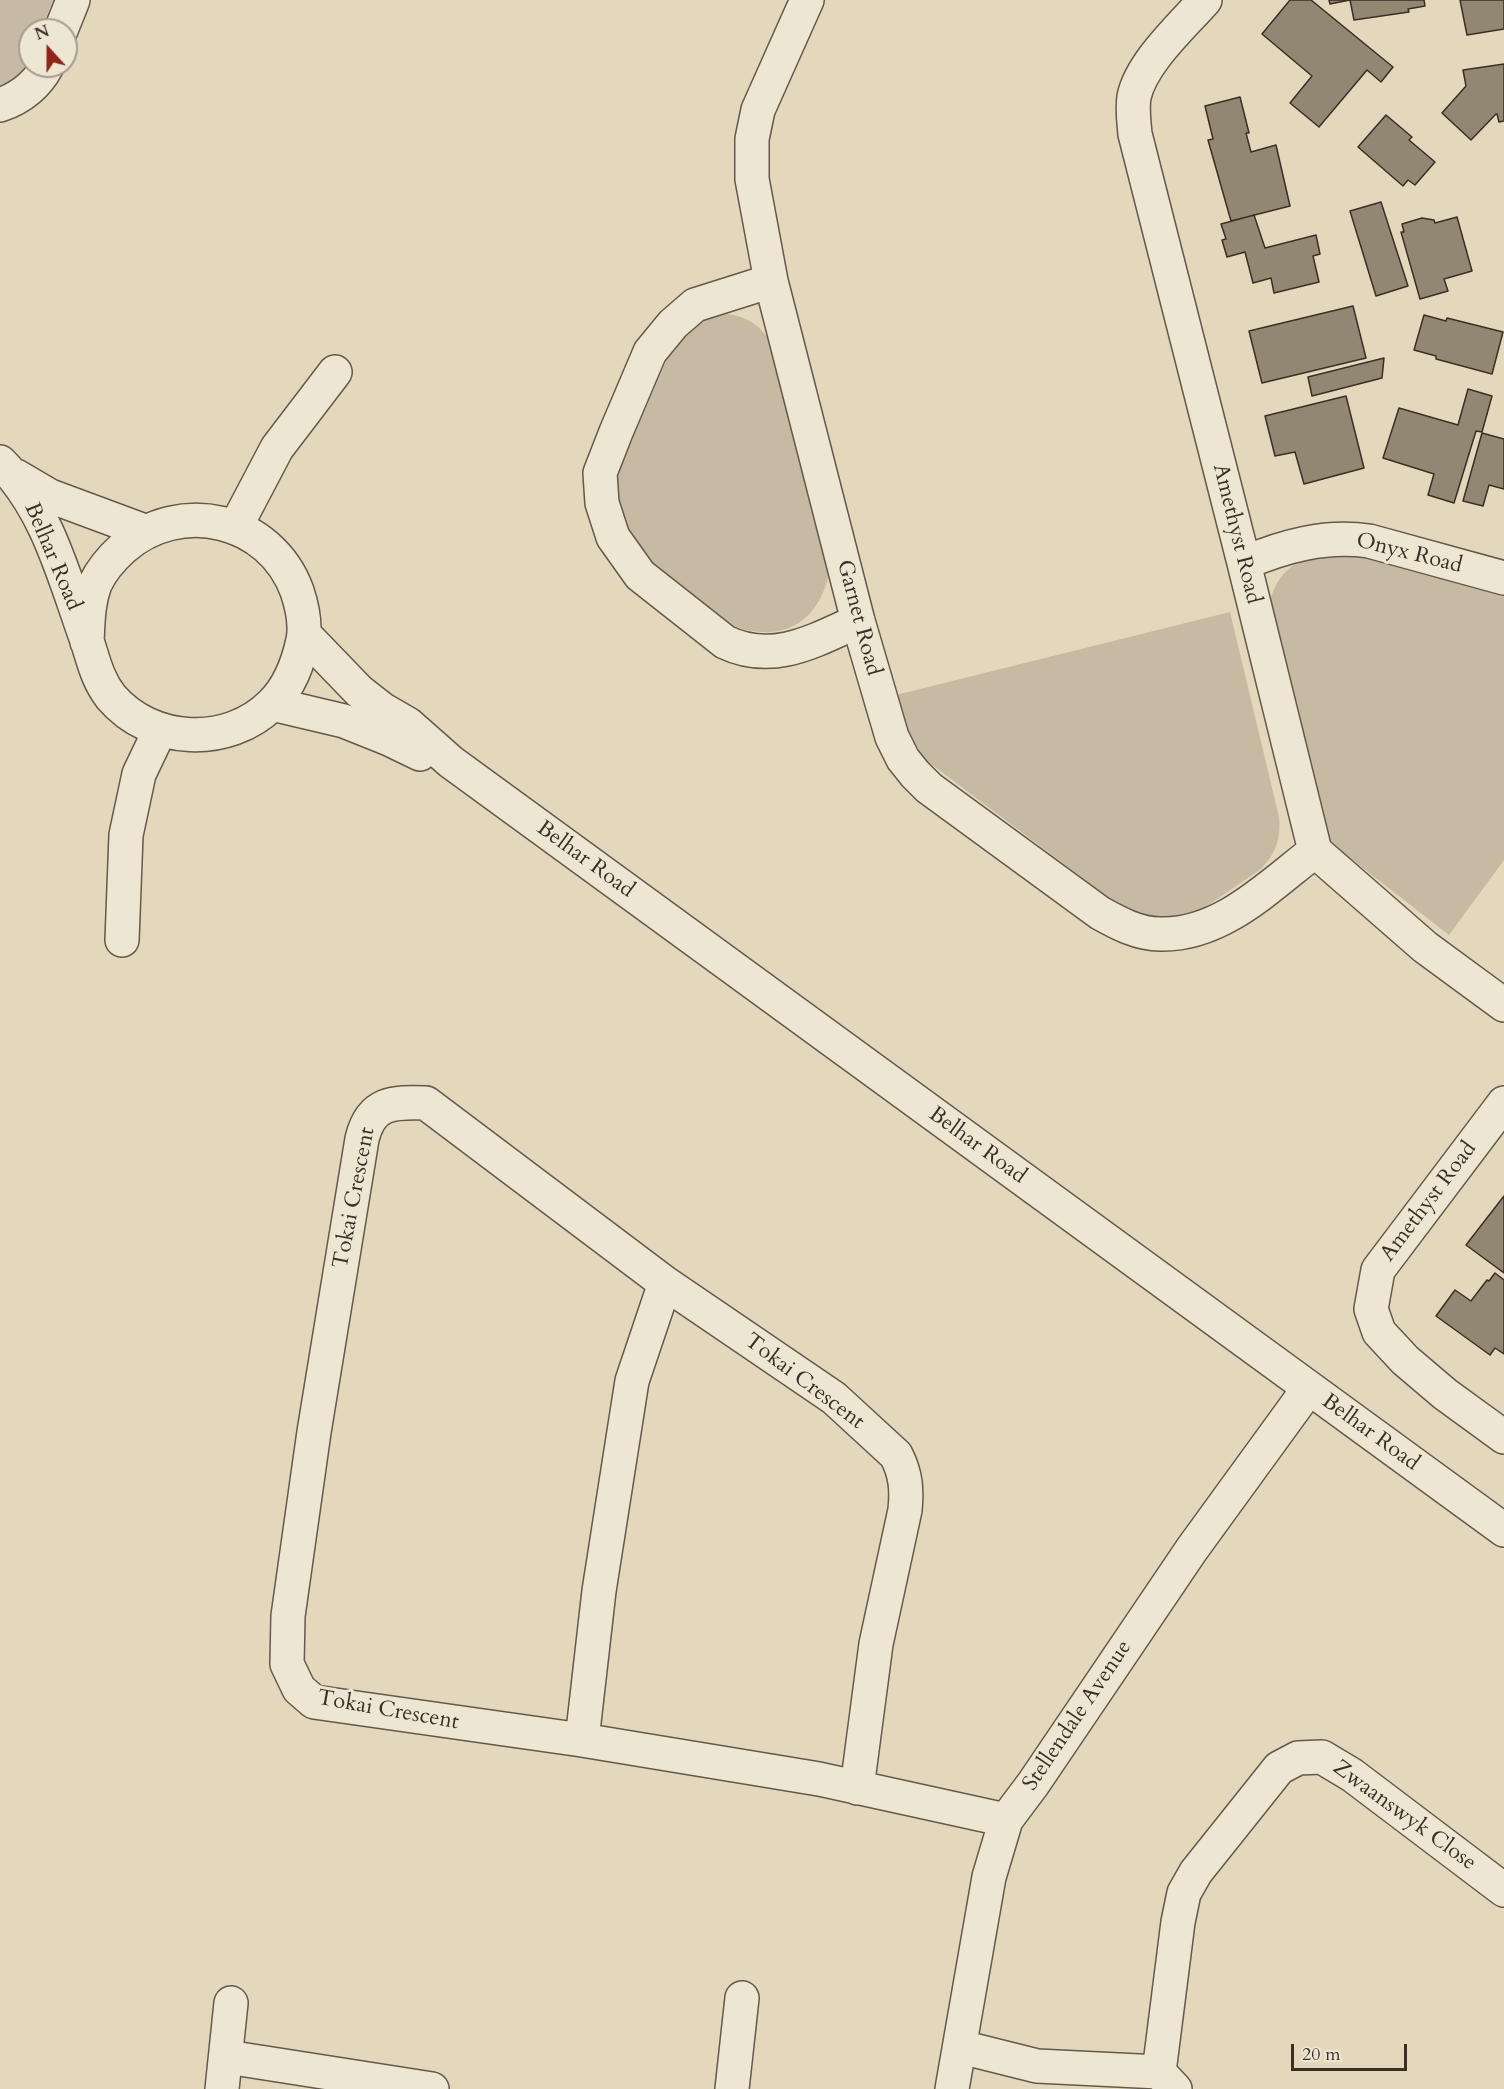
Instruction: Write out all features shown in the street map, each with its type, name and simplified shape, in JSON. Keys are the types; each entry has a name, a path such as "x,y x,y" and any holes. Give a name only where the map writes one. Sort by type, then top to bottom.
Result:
{"street":[{"path":"66,18 73,0"},
{"name":"Garnet Road","path":"807,0 758,110 752,139 752,179 771,281 858,621 892,737 903,759 929,788 1100,913 1127,927 1159,934 1194,931 1234,912 1315,851"},
{"name":"Amethyst Road","path":"1205,0 1144,74 1134,96 1135,134 1315,851"},
{"path":"0,105 20,97 38,78"},
{"path":"771,281 695,306 673,324 650,352 600,473 602,503 613,537 640,574 725,642 737,647 778,651 802,646 858,621"},
{"path":"235,528 278,448 335,372"},
{"name":"Belhar Road","path":"6,468 50,496 147,532"},
{"name":"Belhar Road","path":"6,468 30,501 48,535 87,642"},
{"path":"192,519 222,522 250,534 273,552 291,576 301,604 304,634 299,660 288,684 272,704 248,722 220,733 190,736 160,730 134,717 111,697 95,671 87,642 88,612 96,583 112,557 135,538 147,532 162,525 192,519"},
{"name":"Onyx Road","path":"1244,562 1270,552 1315,540 1352,539 1369,541 1504,578"},
{"name":"Belhar Road","path":"304,634 359,691 382,710 408,724 451,762 1504,1530"},
{"name":"Belhar Road","path":"272,704 333,717 389,739 421,755 451,762"},
{"path":"122,940 126,835 139,774 160,730"},
{"path":"1315,851 1425,947 1504,1005"},
{"name":"Tokai Crescent","path":"857,1788 876,1644 905,1510 907,1488 902,1466 896,1455 834,1398 665,1283 426,1103 399,1102 374,1112 366,1123 313,1443 288,1616 287,1664 299,1689 314,1702 582,1740 819,1779 857,1788 1006,1820"},
{"name":"Amethyst Road","path":"1504,1103 1378,1270 1371,1309 1379,1332 1405,1360 1445,1394 1504,1437"},
{"path":"582,1740 599,1592 632,1381 665,1283"},
{"name":"Stellendale Avenue","path":"952,2089 989,1877 1006,1820 1033,1784 1192,1549 1309,1389"},
{"name":"Zwaanswyk Close","path":"1167,2080 1179,1922 1185,1893 1196,1872 1279,1768 1298,1758 1322,1757 1352,1775 1504,1890"},
{"path":"732,2089 742,1998"},
{"path":"222,2089 231,2003"},
{"path":"961,2047 1036,2066 1167,2080"},
{"path":"226,2056 432,2089"}],"shaded area":[{"path":"0,0 53,0 46,18 18,18 18,74 0,87"},
{"path":"714,313 749,320 762,330 773,346 829,573 817,604 796,625 783,630 751,631 734,626 643,560 630,546 615,496 615,479 677,336 687,325"},
{"path":"1357,554 1504,594 1504,860 1449,935 1341,851 1329,839 1321,824 1269,605 1275,588 1291,567 1313,558"},
{"path":"1230,612 1279,817 1279,832 1274,851 1261,869 1188,919 1173,922 1129,913 923,758 909,740 896,695"}],"building":[{"path":"1290,0 1311,0 1393,67 1381,82 1367,70 1319,127 1290,103 1312,76 1262,34"},
{"path":"1329,0 1350,0 1330,4"},
{"path":"1350,0 1424,0 1425,6 1408,9 1409,12 1354,20"},
{"path":"1460,0 1504,0 1504,29 1467,35"},
{"path":"1504,64 1504,121 1499,122 1496,114 1471,140 1442,113 1466,86 1463,70"},
{"path":"1240,97 1251,152 1276,145 1290,206 1231,221 1208,140 1213,139 1205,106"},
{"path":"1386,115 1412,137 1409,140 1435,162 1415,185 1408,180 1403,186 1358,147"},
{"path":"1381,202 1408,286 1376,296 1350,211"},
{"path":"1254,215 1265,248 1316,235 1320,254 1313,256 1319,282 1274,293 1271,278 1253,283 1245,252 1227,257 1222,240 1226,239 1221,224"},
{"path":"1457,217 1472,271 1444,279 1448,291 1420,299 1401,232 1404,232 1402,224 1422,218 1434,220 1435,223"},
{"path":"1353,306 1366,358 1262,383 1249,331"},
{"path":"1424,315 1446,321 1447,318 1503,332 1492,374 1436,359 1436,356 1414,350"},
{"path":"1384,358 1382,378 1312,396 1308,377"},
{"path":"1468,389 1492,396 1482,432 1476,431 1454,503 1428,495 1434,474 1383,458 1399,408 1458,425"},
{"path":"1346,396 1364,468 1304,484 1295,452 1275,456 1265,416"},
{"path":"1482,433 1504,439 1504,489 1489,485 1483,506 1463,501"},
{"path":"1504,1196 1504,1273 1466,1245"},
{"path":"1495,1273 1504,1280 1504,1354 1495,1348 1490,1355 1436,1316 1455,1290 1471,1301"}]}
